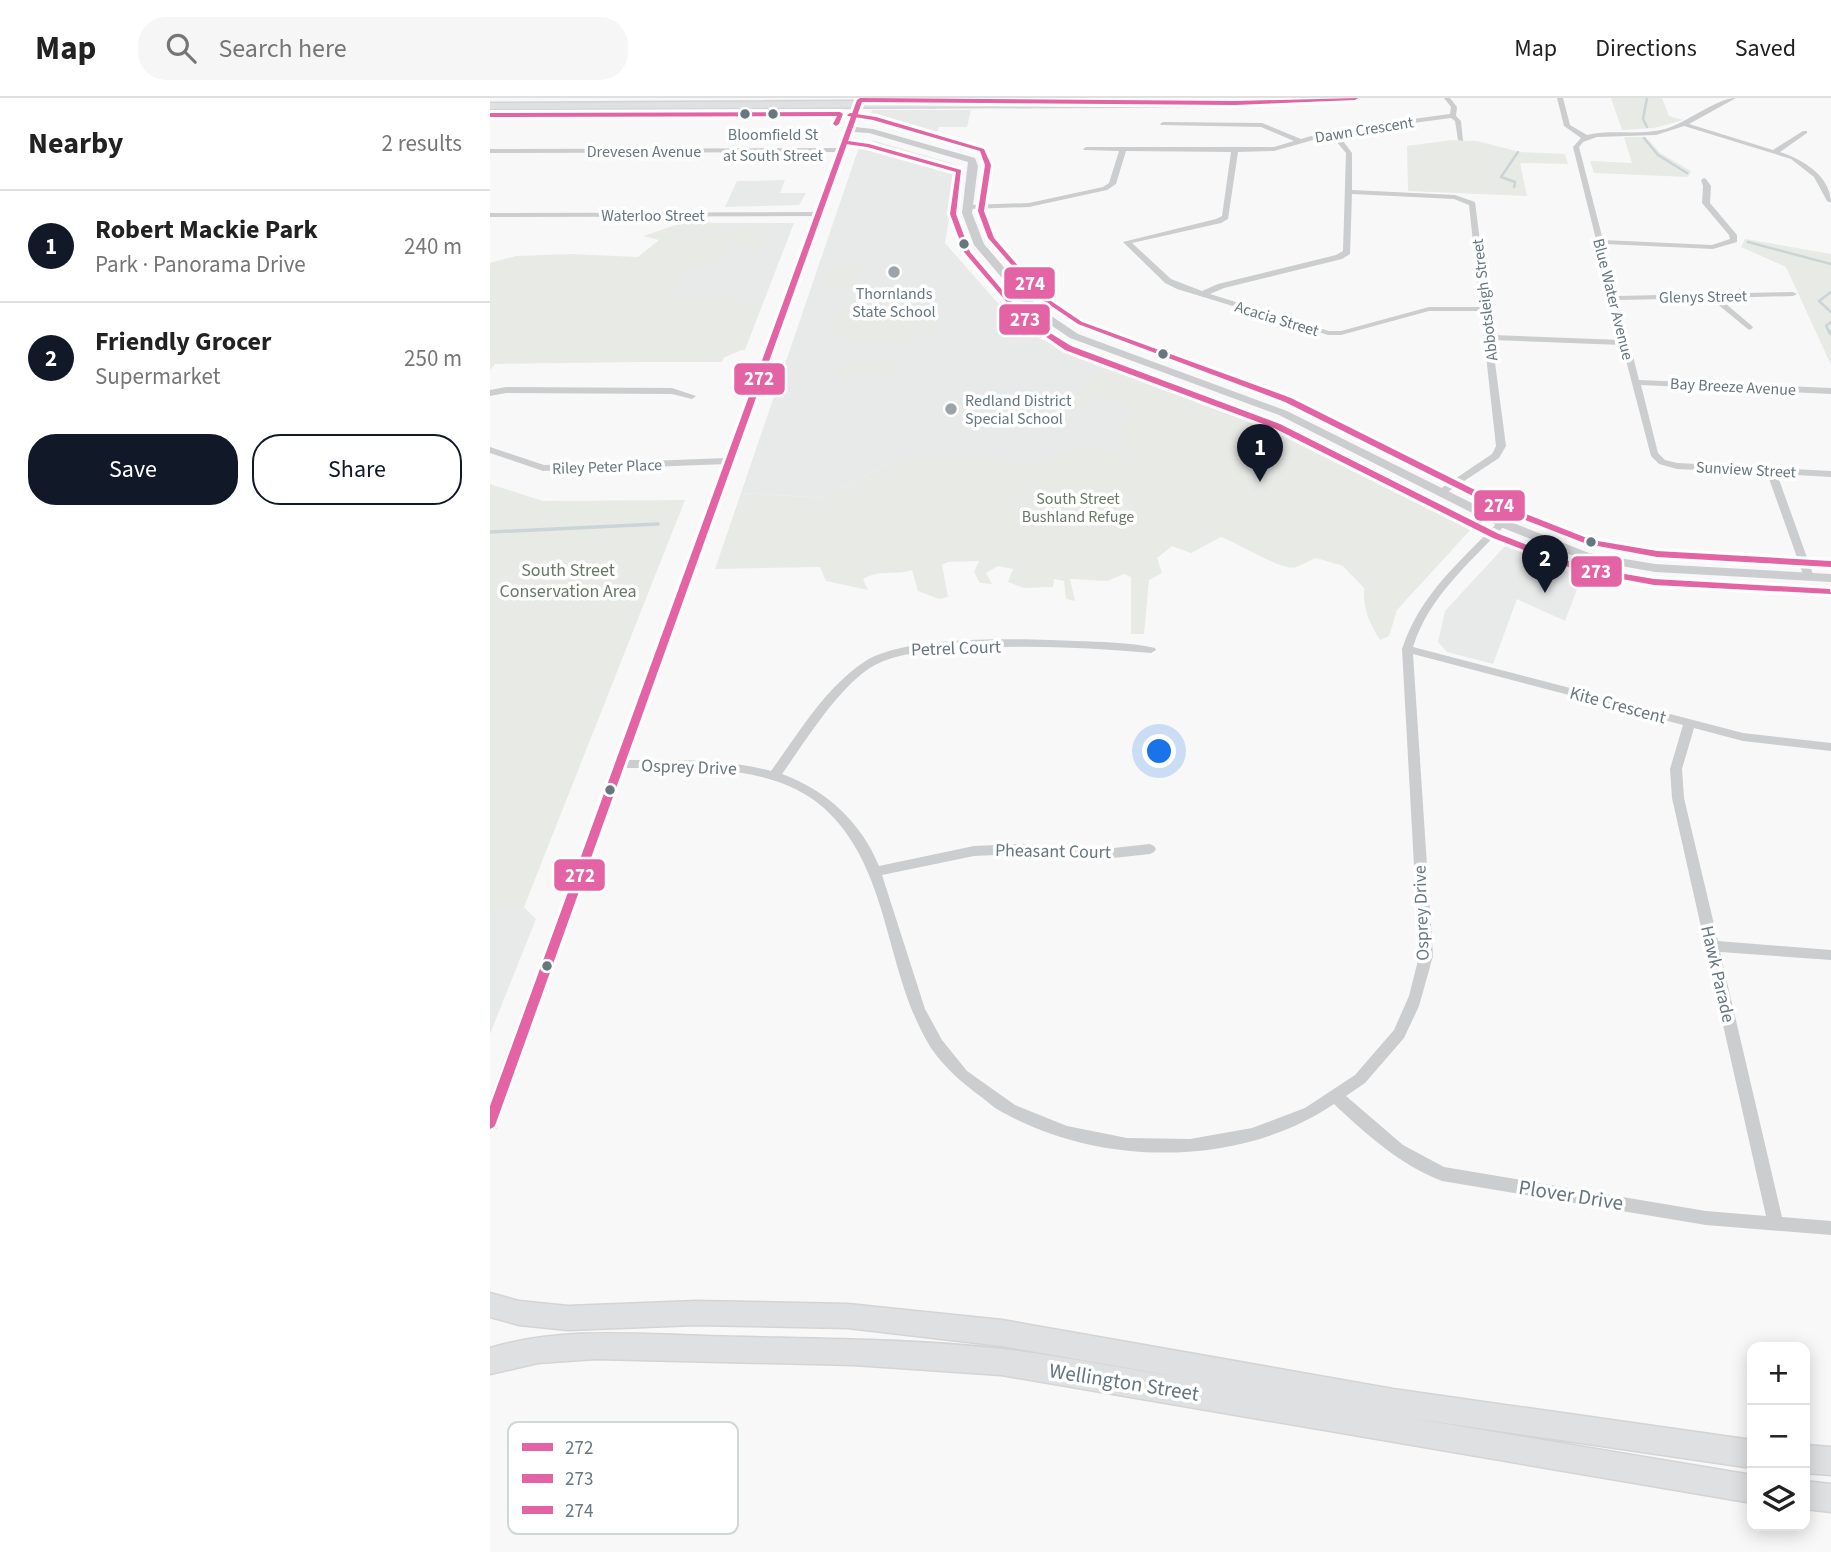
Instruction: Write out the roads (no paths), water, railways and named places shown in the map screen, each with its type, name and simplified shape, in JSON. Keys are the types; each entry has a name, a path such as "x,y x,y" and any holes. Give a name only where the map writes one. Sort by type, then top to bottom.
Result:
{"highway":[{"path":"490,104 859,101 1104,104 1245,103 1355,98"}],"main road":[{"name":"Wellington Street","path":"490,1304 519,1313 568,1318 696,1313 848,1316 1002,1333 1393,1402 1747,1453"},
{"name":"Wellington Street","path":"490,1361 505,1355 562,1349 678,1349 905,1354 1003,1363 1373,1423 1626,1472 1747,1488"},
{"path":"1810,1459 1831,1461"},
{"path":"1810,1496 1831,1498"}],"street":[{"path":"1447,98 1454,107 1453,116 1458,121 1461,140"},
{"path":"1560,98 1567,126 1587,138 1660,132 1686,125 1733,98"},
{"path":"490,1123 622,764 727,461 859,101"},
{"name":"Dawn Crescent","path":"1086,149 1274,149 1332,132 1453,116"},
{"path":"1163,124 1262,125 1300,141"},
{"path":"1686,125 1776,151 1810,169 1831,201"},
{"path":"849,130 870,131 968,157 974,166 968,219 979,245 1016,290 1053,324 1101,347 1283,413 1443,491 1502,523 1555,546 1618,563 1655,568 1831,579"},
{"path":"1202,294 1220,285 1339,257 1347,252 1349,153 1332,132"},
{"path":"1776,151 1805,132"},
{"name":"Blue Water Avenue","path":"1587,138 1576,147 1654,454 1662,462"},
{"name":"Drevesen Avenue","path":"490,151 840,150"},
{"path":"968,207 1029,205 1105,189 1112,184 1123,150"},
{"name":"Acacia Street","path":"1235,150 1225,217 1218,221 1127,242 1168,281 1328,333 1341,333 1429,309 1485,309"},
{"path":"1600,242 1713,247 1734,240 1733,235 1706,203 1707,186 1704,180"},
{"name":"Abbotsleigh Street","path":"1349,192 1455,197 1472,204 1500,451 1443,491"},
{"name":"Waterloo Street","path":"490,215 817,214"},
{"name":"Glenys Street","path":"1614,298 1793,294"},
{"path":"1712,296 1749,328"},
{"path":"1488,337 1625,343"},
{"name":"Bay Breeze Avenue","path":"1635,382 1831,391"},
{"path":"490,393 506,390 672,391 692,396"},
{"name":"Riley Peter Place","path":"490,450 543,468 727,461"},
{"name":"Sunview Street","path":"1662,462 1831,474"},
{"path":"1771,471 1809,577"},
{"name":"Osprey Drive","path":"622,764 708,764 774,776 826,802 850,823 866,848 918,1012 935,1043 963,1075 1002,1104 1051,1128 1102,1142 1156,1147 1208,1144 1260,1133 1305,1115 1337,1097 1373,1065 1399,1034 1417,997 1426,957 1407,649 1412,626 1425,604 1502,523"},
{"name":"Petrel Court","path":"774,776 848,681 872,661 901,650 934,646 1112,645 1151,650"},
{"name":"Kite Crescent","path":"1407,649 1689,724 1768,741 1831,747"},
{"name":"Hawk Parade","path":"1689,724 1676,769 1678,798 1776,1223"},
{"name":"Pheasant Court","path":"874,872 974,851 1019,849 1095,855 1150,849"},
{"path":"1712,946 1831,954"},
{"name":"Plover Drive","path":"1337,1097 1384,1142 1411,1160 1442,1174 1706,1218 1831,1228"}],"waterway":[{"path":"1647,98 1643,119 1647,127"},
{"path":"1644,138 1658,155 1687,173"},
{"path":"1514,187 1515,182 1501,177 1518,152"},
{"path":"1748,242 1831,264"},
{"path":"1831,292 1819,301 1831,312"},
{"path":"1830,333 1826,326 1831,322"},
{"path":"490,532 658,524"}],"place":[{"name":"Bloomfield St at South Street","path":"773,114"},
{"name":"Thornlands State School","path":"894,272"},
{"name":"Redland District Special School","path":"951,409"},
{"name":"Robert Mackie Park","path":"1260,482"},
{"name":"Friendly Grocer","path":"1545,593"}],"park label":[{"name":"South Street Bushland Refuge","path":"1078,507"},
{"name":"South Street Conservation Area","path":"568,580"}]}
